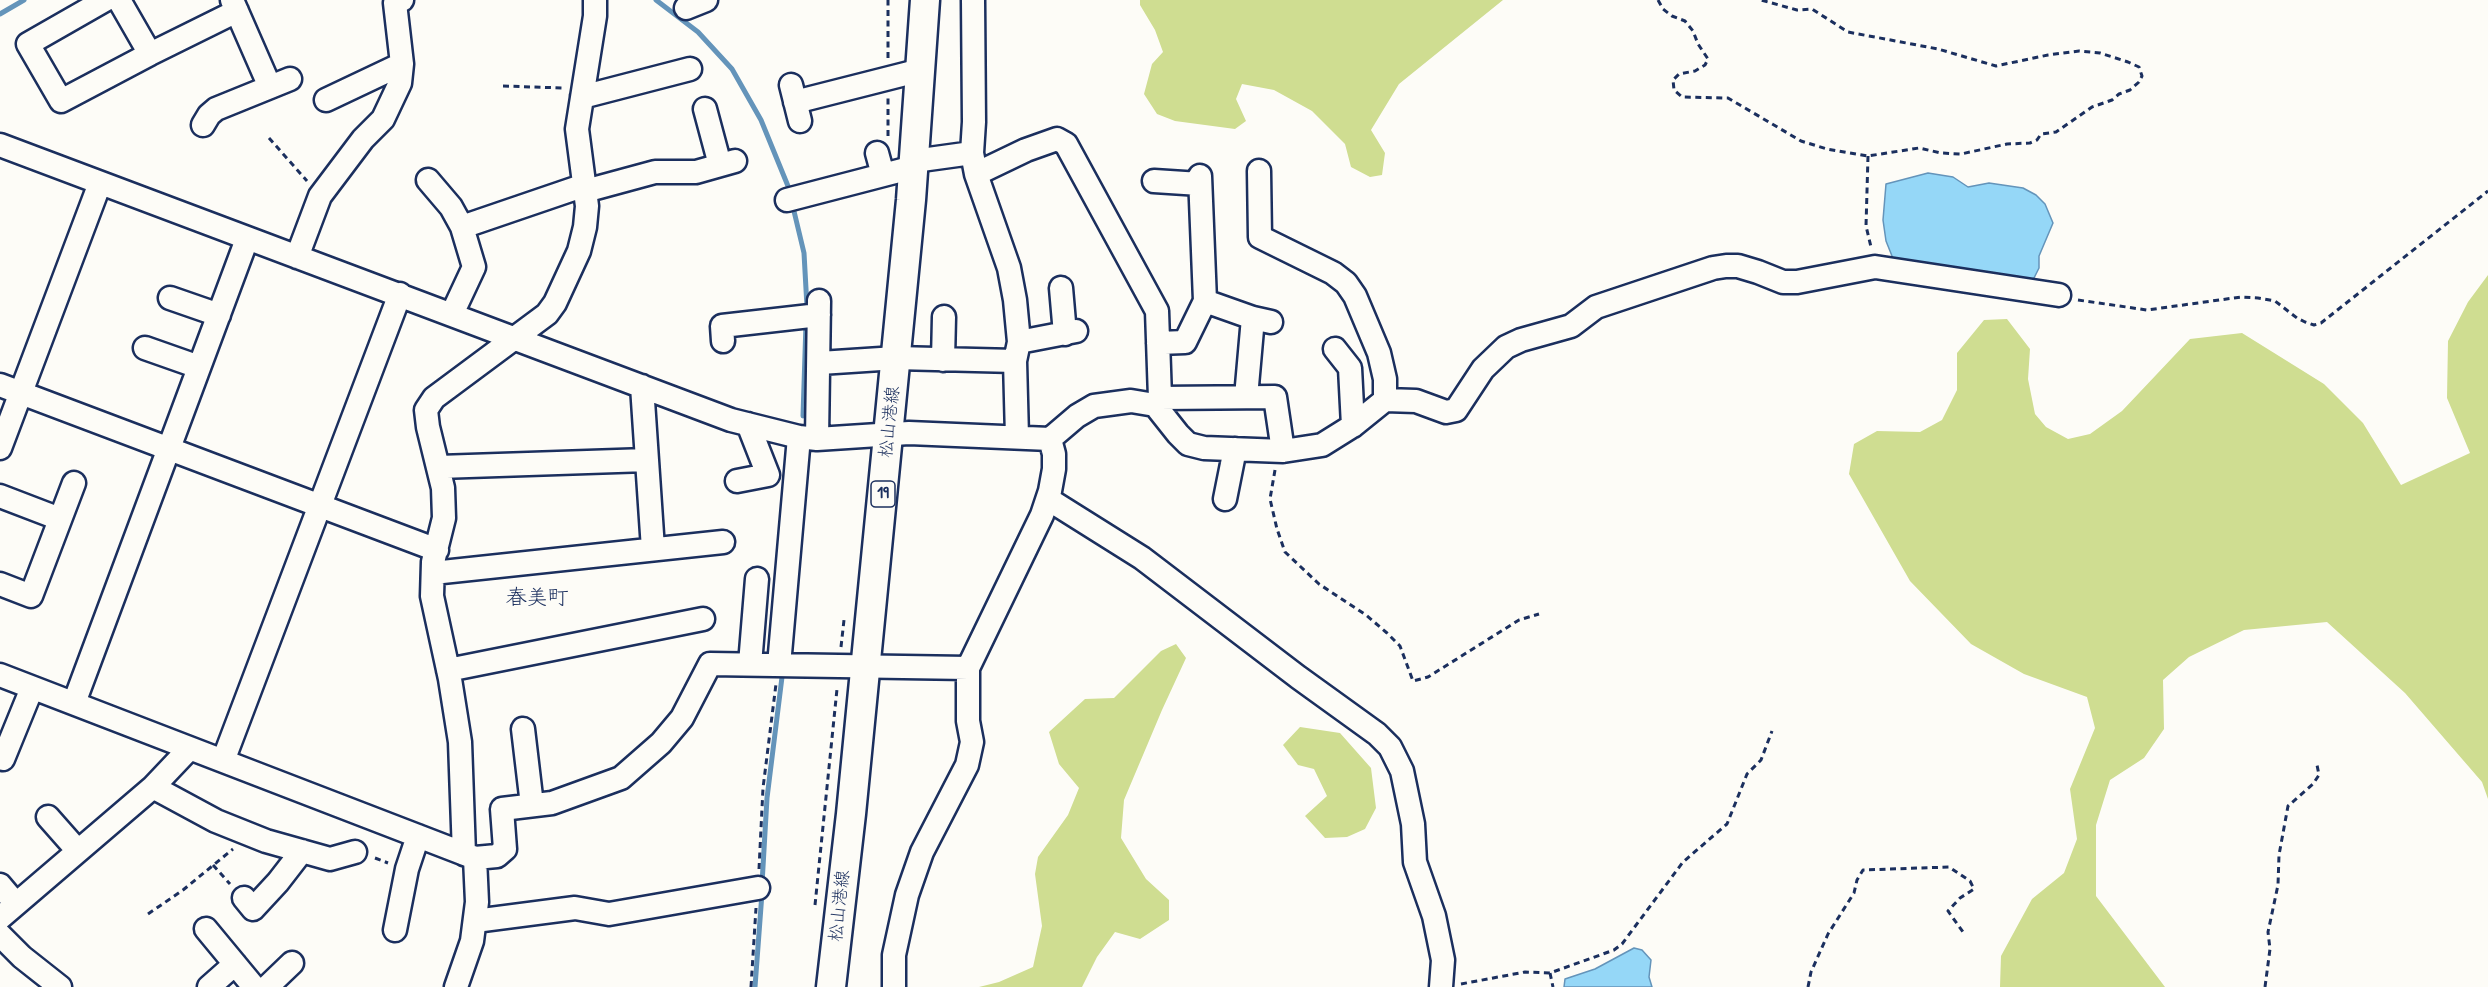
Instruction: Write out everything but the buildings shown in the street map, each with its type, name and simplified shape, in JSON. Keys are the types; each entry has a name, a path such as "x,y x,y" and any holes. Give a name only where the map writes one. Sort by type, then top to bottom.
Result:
{"main road":[{"name":"松山港線","path":"831,987 852,665 889,434 914,164 925,0"}],"street":[{"path":"105,0 28,44 61,101 234,6 280,83 216,109 208,115 203,125"},
{"path":"119,0 150,54"},
{"path":"297,257 320,196 363,140 383,119 400,82 402,64 395,3 402,0"},
{"path":"456,987 472,941 477,902 470,856 459,742 448,670 432,596 433,573 444,518 444,488 428,427 426,410 434,398 547,314 555,303 579,251 585,227 585,188 577,129 595,16 595,0"},
{"path":"973,0 974,163 1009,268 1017,352 1017,437"},
{"path":"326,100 402,64"},
{"path":"795,103 921,70"},
{"path":"583,93 687,76"},
{"path":"462,227 585,188 655,172 696,172 727,163 705,109"},
{"path":"787,200 882,176 914,164 974,163 1026,150 1057,139 1066,144 1157,311 1157,402 1178,434 1188,444 1204,448 1283,451 1322,446 1353,426 1385,400 1416,401 1446,412 1456,410 1483,369 1506,347 1521,340 1571,326 1596,307 1713,268 1738,266 1783,282 1797,282 1875,267 2059,295"},
{"path":"0,145 748,424 808,438 909,433 1050,439 1077,416 1094,406 1131,402 1275,397 1283,451"},
{"path":"882,145 882,176"},
{"path":"1259,171 1260,237 1333,273 1346,283 1359,303 1365,323 1380,353 1385,379 1385,400"},
{"path":"429,180 451,207 462,227 474,267 452,314"},
{"path":"1154,181 1200,180 1205,301 1185,342 1158,343"},
{"path":"0,448 100,183"},
{"path":"74,704 247,239"},
{"path":"819,363 896,358 943,360 1017,352 1070,333 1061,288"},
{"path":"223,761 400,294"},
{"path":"170,298 219,315"},
{"path":"1205,301 1262,320 1246,397"},
{"path":"723,341 722,326 819,308 819,363 779,664"},
{"path":"943,360 944,317"},
{"path":"145,348 199,367"},
{"path":"1335,349 1350,368 1353,426"},
{"path":"0,385 437,550"},
{"path":"642,386 653,549"},
{"path":"737,481 768,475 748,424"},
{"path":"894,987 894,955 907,895 922,852 968,765 972,742 969,721 968,668 1048,499 1054,469 1054,454 1050,439"},
{"path":"1225,499 1235,449"},
{"path":"439,467 647,460"},
{"path":"0,584 31,596 74,483"},
{"path":"0,496 60,519"},
{"path":"1048,499 1142,558 1377,734 1390,747 1402,771 1413,824 1415,862 1434,916 1448,986"},
{"path":"433,573 723,542"},
{"path":"750,664 757,579"},
{"path":"448,670 703,620"},
{"path":"0,675 470,856 496,856 505,849 502,809 552,803 621,778 662,743 682,718 710,664 968,668"},
{"path":"3,759 32,687"},
{"path":"523,729 532,805"},
{"path":"0,885 8,911 153,787 189,749"},
{"path":"153,787 216,821 302,851 330,859 355,852"},
{"path":"48,817 78,852"},
{"path":"395,930 407,869 418,836"},
{"path":"237,891 253,909 302,851"},
{"path":"475,921 575,908 609,914 758,888"},
{"path":"206,929 254,987"},
{"path":"0,935 22,957 60,987"},
{"path":"267,987 291,963"},
{"path":"209,987 235,964"}],"path":[{"path":"882,145 888,78 888,0"},
{"path":"1658,0 1663,9 1672,16 1685,21 1708,59 1705,66 1680,74 1673,80 1674,90 1682,97 1728,98 1801,141 1868,156 1885,151 1919,148 1941,153 1961,154 2007,144 2030,143 2037,140 2041,134 2056,132 2092,106 2112,100 2119,94 2130,90 2142,76 2139,67 2100,52 2079,51 2048,55 1996,66 1938,49 1848,32 1812,9 1797,10 1761,0"},
{"path":"502,86 583,93"},
{"path":"268,138 320,196"},
{"path":"1868,156 1866,226 1875,267"},
{"path":"2059,295 2079,301 2147,310 2241,297 2258,298 2275,301 2297,318 2314,325 2321,323 2488,191"},
{"path":"1283,451 1273,476 1270,499 1276,529 1285,552 1319,584 1366,615 1400,646 1413,681 1428,677 1519,620 1539,614"},
{"path":"845,612 852,665"},
{"path":"751,987 763,788 779,664"},
{"path":"814,916 837,689"},
{"path":"1448,986 1525,972 1550,973 1614,950 1622,944 1683,861 1727,824 1747,774 1761,760 1772,731"},
{"path":"2265,987 2270,950 2268,932 2278,885 2288,806 2313,784 2319,775 2317,765"},
{"path":"148,914 183,890 251,834"},
{"path":"355,852 407,869"},
{"path":"213,865 237,891"},
{"path":"1808,987 1811,972 1828,934 1854,893 1857,880 1863,870 1949,867 1970,881 1974,889 1960,898 1948,911 1964,932"},
{"path":"1550,973 1553,987"}],"green space":[{"path":"1140,0 1503,0 1399,84 1371,130 1385,153 1382,175 1370,177 1351,167 1345,144 1312,111 1274,90 1242,84 1236,99 1246,121 1235,129 1175,121 1157,114 1144,94 1152,64 1163,52 1155,30 1140,5"},
{"path":"2488,275 2488,799 2482,782 2405,693 2327,622 2244,630 2189,657 2163,680 2164,729 2144,758 2110,780 2096,825 2096,896 2165,987 2000,987 2001,956 2032,899 2064,873 2077,839 2070,789 2095,728 2087,697 2024,674 1971,644 1910,581 1849,474 1854,444 1877,431 1920,432 1942,420 1957,390 1957,353 1984,320 2007,319 2030,349 2028,379 2035,414 2046,427 2068,439 2090,434 2122,411 2190,339 2242,333 2324,384 2363,423 2401,485 2470,453 2447,398 2448,341 2468,302"},
{"path":"1176,644 1186,658 1124,800 1121,838 1146,879 1169,900 1169,920 1140,939 1115,932 1097,957 1082,987 979,987 999,982 1033,967 1042,926 1035,874 1038,857 1068,815 1079,788 1059,764 1049,732 1085,699 1114,698 1161,651"},
{"path":"1300,727 1340,733 1371,768 1376,808 1365,829 1347,837 1325,838 1305,816 1327,796 1314,769 1298,765 1283,745"}],"water":[{"path":"1928,173 1953,177 1968,187 1989,183 2023,188 2036,195 2045,204 2053,223 2039,256 2039,268 2034,278 2027,282 1894,261 1886,241 1883,220 1886,184"},
{"path":"1634,948 1642,950 1651,960 1649,977 1652,987 1564,987 1565,979 1595,969"}],"waterway":[{"path":"0,14 24,0"},
{"path":"656,0 698,32 732,69 761,120 790,191"},
{"path":"793,207 804,253 807,307"},
{"path":"803,416 806,323"},
{"path":"762,884 767,798 783,669"},
{"path":"755,987 762,893"}],"district":[{"name":"春美町","path":"537,598"}]}
